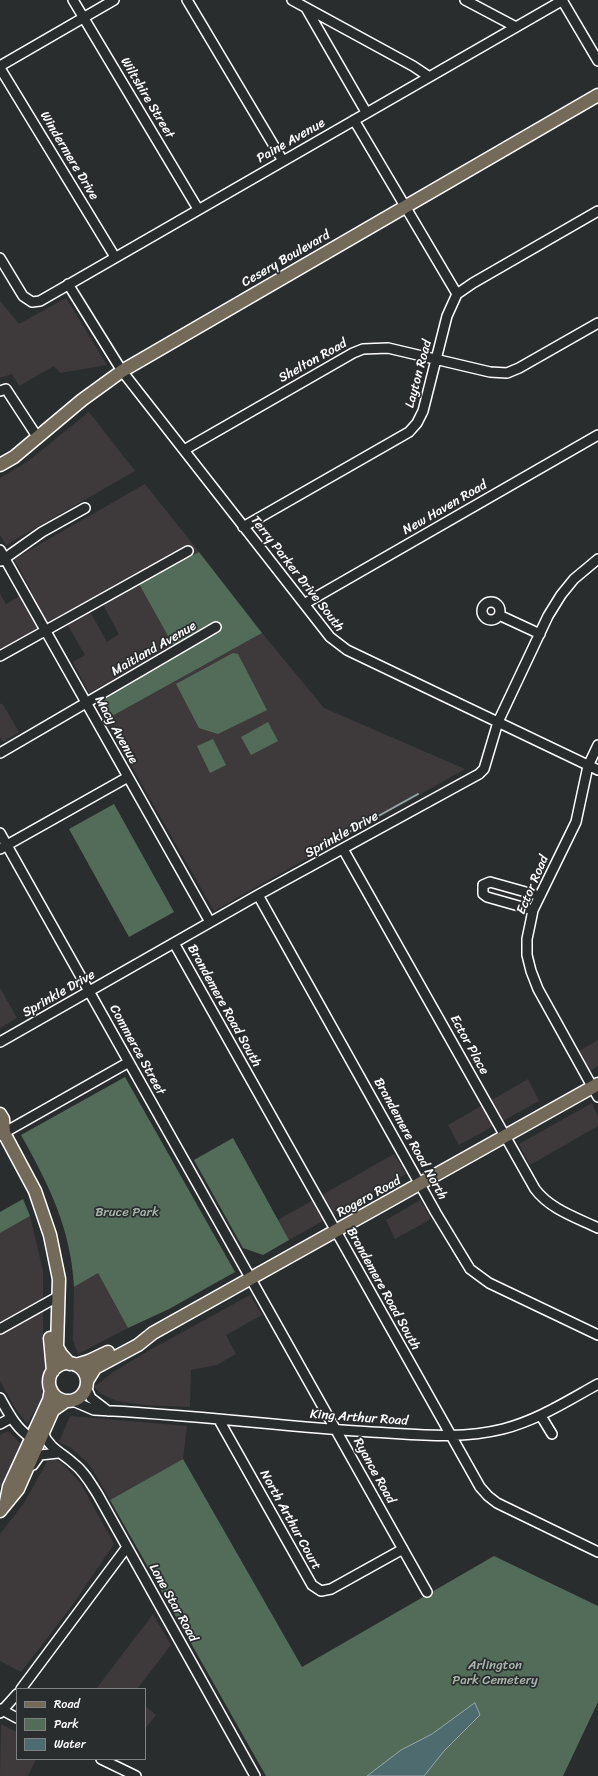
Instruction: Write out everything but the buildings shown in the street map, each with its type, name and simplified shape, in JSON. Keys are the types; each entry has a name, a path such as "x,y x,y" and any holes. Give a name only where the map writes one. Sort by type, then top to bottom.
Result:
{"main road":[{"name":"Cesery Boulevard","path":"0,465 14,457 82,400 122,371 598,95"},
{"name":"Rogero Road","path":"87,1384 95,1368 138,1345 153,1333 505,1136 596,1089"},
{"path":"0,1114 3,1119 1,1132 41,1205 56,1257 59,1296 57,1347 73,1364 82,1370 87,1384 83,1394 53,1410 18,1489 6,1504"},
{"path":"58,1325 50,1339 53,1371 49,1382 51,1390 56,1396 69,1401"},
{"name":"Rogero Road","path":"73,1364 89,1361 135,1338 153,1333"},
{"path":"53,1371 62,1364 73,1364"},
{"path":"6,1504 9,1488 51,1390"}],"street":[{"name":"Wiltshire Street","path":"73,0 198,209"},
{"path":"0,67 114,0"},
{"path":"187,0 283,161"},
{"path":"292,0 413,66 428,76"},
{"path":"465,0 516,27"},
{"path":"562,0 598,61"},
{"name":"Paine Avenue","path":"0,258 23,296 32,302 40,301 562,0"},
{"path":"305,7 366,112"},
{"name":"Windermere Drive","path":"0,67 115,257"},
{"path":"354,120 458,294"},
{"name":"Layton Road","path":"244,527 409,432 417,423 423,411 447,316 458,294 473,283 598,211"},
{"name":"Terry Parker Drive South","path":"68,284 122,371 330,637 339,646 598,770"},
{"name":"Shelton Road","path":"184,450 352,353 363,349 388,348 490,372 507,373 598,323"},
{"path":"0,391 6,389 38,438"},
{"name":"New Haven Road","path":"304,604 598,435"},
{"path":"3,560 42,532 85,508"},
{"name":"Macy Avenue","path":"0,550 3,560 46,631 210,922"},
{"path":"0,656 188,550"},
{"name":"Sprinkle Drive","path":"0,1042 258,895 479,774 484,769 498,722 540,634 561,595 574,579 598,559"},
{"path":"499,616 540,634"},
{"name":"Maitland Avenue","path":"0,753 216,628"},
{"name":"Ector Road","path":"596,1089 538,989 527,955 527,939 533,910 576,822 588,766 598,745"},
{"path":"3,847 128,777"},
{"name":"Commerce Street","path":"0,834 3,847 89,992 251,1279"},
{"name":"Ector Place","path":"343,849 505,1136 542,1198 551,1206 598,1228"},
{"path":"533,910 487,896 483,894 483,885 490,882 540,896"},
{"name":"Brandemere Road North","path":"258,895 460,1254 475,1274 489,1283 598,1335"},
{"name":"Brandemere Road South","path":"174,943 480,1487 497,1503 598,1552"},
{"path":"1,1132 129,1062"},
{"name":"Ryance Road","path":"251,1279 427,1592"},
{"path":"0,1329 59,1296"},
{"path":"87,1384 91,1398 108,1411"},
{"name":"King Arthur Road","path":"69,1401 94,1410 336,1430 451,1436 503,1429 541,1416 598,1384"},
{"path":"0,1398 11,1418 21,1431 31,1438"},
{"path":"541,1416 552,1434"},
{"path":"0,1424 11,1418"},
{"name":"North Arthur Court","path":"219,1420 312,1585 321,1591 331,1589 403,1549"},
{"name":"Lone Star Road","path":"43,1433 46,1442 58,1453 74,1463 86,1477 127,1547 255,1776"},
{"path":"6,1504 22,1491 35,1461 40,1455 58,1453"},
{"path":"22,1688 127,1547"},
{"path":"16,1695 1,1711 16,1718"},
{"path":"103,1760 136,1776"}],"shaded area":[{"path":"66,298 107,365 60,373 54,366 19,386 12,374 0,378 0,301 19,324"},
{"path":"89,412 135,471 6,545 0,535 0,478 27,462"},
{"path":"145,484 199,552 139,584 173,645 89,693 73,662 85,655 67,624 55,631 50,622 0,650 0,594 6,604 31,590 14,559","holes":["102,603 119,634 107,642 89,610"]},
{"path":"262,633 324,708 465,769 214,911 105,720"},
{"path":"2,703 19,732 3,742 0,737 0,705"},
{"path":"0,988 17,1018 0,1028"},
{"path":"598,1040 598,1066 590,1071 579,1051"},
{"path":"528,1079 539,1101 459,1145 448,1125"},
{"path":"592,1103 598,1116 598,1126 530,1165 519,1144"},
{"path":"394,1154 406,1174 289,1240 278,1220"},
{"path":"420,1200 431,1219 395,1239 386,1220"},
{"path":"30,1216 43,1271 43,1346 47,1361 55,1377 27,1424 15,1408 0,1381 0,1233"},
{"path":"98,1273 128,1328 78,1354 73,1340 74,1287"},
{"path":"250,1295 262,1315 226,1335 236,1354 217,1365 191,1370 190,1407 145,1405 117,1401 101,1394 94,1387 113,1372 148,1351"},
{"path":"70,1416 187,1426 183,1459 110,1500 87,1462 71,1448 59,1442"},
{"path":"8,1431 22,1445 6,1480 0,1488 0,1435"},
{"path":"49,1458 53,1458 63,1464 81,1484 114,1544 71,1607 21,1672 0,1661 0,1534 24,1503"},
{"path":"153,1614 171,1645 138,1688 97,1688"},
{"path":"146,1707 156,1715 146,1728"},
{"path":"1,1724 16,1732 16,1760 36,1760 28,1776 0,1776"}],"green space":[{"path":"199,552 262,633 105,720 96,702 176,654 173,645 139,584"},
{"path":"233,653 238,654 267,710 218,734 199,728 176,684"},
{"path":"268,722 278,741 251,755 241,737"},
{"path":"213,739 226,765 210,773 197,746"},
{"path":"114,804 174,912 129,937 69,829"},
{"name":"Bruce Park","path":"125,1077 235,1272 169,1309 128,1328 98,1273 74,1287 68,1246 57,1208 41,1172 21,1135"},
{"path":"233,1138 289,1240 263,1255 243,1248 194,1160"},
{"path":"23,1199 30,1216 0,1233 0,1212"},
{"name":"Arlington Park Cemetery","path":"183,1459 302,1667 494,1556 598,1606 598,1702 563,1776 266,1776 110,1500"}],"water":[{"path":"475,1703 480,1715 444,1751 424,1776 367,1776 401,1750 432,1734"}],"waterway":[{"path":"344,835 418,794"}]}
